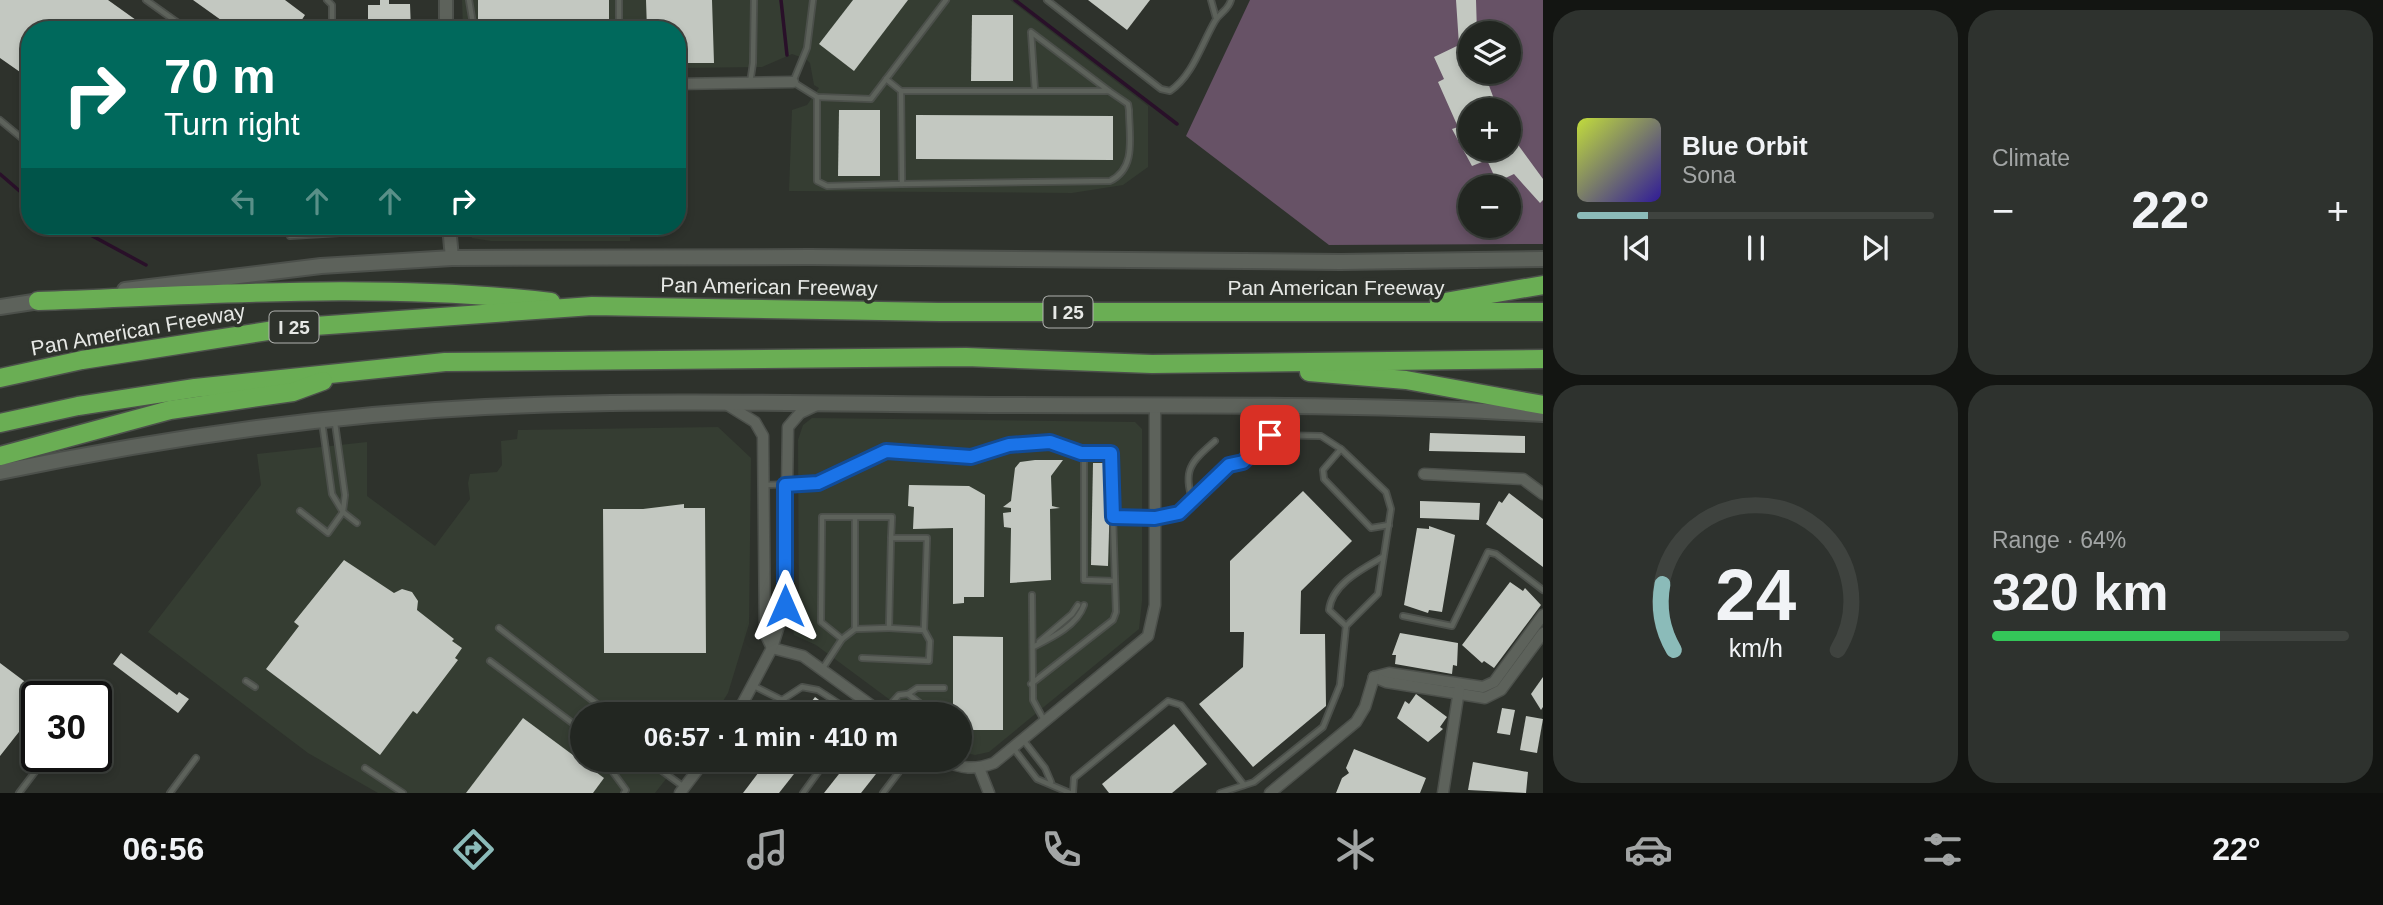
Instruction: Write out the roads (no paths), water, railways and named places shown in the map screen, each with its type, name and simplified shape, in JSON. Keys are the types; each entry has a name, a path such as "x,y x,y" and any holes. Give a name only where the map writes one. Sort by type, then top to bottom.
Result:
{"highway":[{"path":"1394,310 1543,285"},
{"path":"38,301 304,292 494,295 592,306"},
{"name":"Pan American Freeway","path":"0,378 82,360 287,328 592,306 939,312 1543,312"},
{"path":"0,423 78,406 195,388 445,362 966,357 1152,364 1406,380 1543,405"},
{"path":"1152,364 1543,359"},
{"path":"0,456 170,410 293,392 347,372"}],"main road":[{"path":"0,307 321,266 452,258 810,257 1340,262 1543,258"},
{"path":"0,472 142,445 328,420 483,407 820,404 1415,407 1543,414"}],"street":[{"path":"446,0 446,21"},
{"path":"686,84 793,82"},
{"path":"450,235 452,258"},
{"path":"726,404 760,428 764,446 765,633 772,648"},
{"path":"744,702 772,648 785,606 788,427 800,413 820,404"},
{"path":"972,768 994,763 1014,749 1148,636 1155,606 1155,406"},
{"path":"1424,474 1523,479 1543,494"},
{"path":"1459,690 1483,687 1494,682 1543,615"},
{"path":"1270,793 1356,722 1365,707 1374,677 1386,682 1459,690 1485,698 1501,690 1543,633"},
{"path":"772,648 803,656 866,702"},
{"path":"1443,793 1459,690"},
{"path":"979,768 989,793"},
{"path":"686,791 698,772"}],"lane":[{"path":"146,0 175,21"},
{"path":"327,0 332,5 332,21"},
{"path":"469,0 472,21"},
{"path":"619,0 619,21"},
{"path":"750,83 754,0"},
{"path":"813,0 807,48 793,82 817,97 871,99 946,0"},
{"path":"1047,0 1161,89 1170,91 1178,85 1201,51 1216,19 1228,9 1231,0"},
{"path":"1212,0 1216,19"},
{"path":"817,97 817,181 827,186 1110,181 1121,176 1129,164 1128,104 1031,32 1035,91"},
{"path":"886,79 901,91 1109,91"},
{"path":"901,91 902,184"},
{"path":"0,120 21,138"},
{"path":"289,236 306,235"},
{"path":"328,420 332,494 343,512 357,523"},
{"path":"300,511 328,533 343,512 345,495 328,420"},
{"path":"1113,517 1155,518 1179,513 1229,465 1243,462 1270,435 1321,436 1341,449 1386,492 1391,509 1378,594 1346,626 1340,685 1323,727 1254,782 1220,793"},
{"path":"1193,502 1186,484 1191,462 1215,441"},
{"path":"764,485 818,483 886,451 971,457 1009,445 1050,442 1083,453 1111,453 1116,612 1113,620 1031,684"},
{"path":"1341,449 1323,470 1324,479 1371,528 1389,525"},
{"path":"1083,453 1084,580 1115,581"},
{"path":"842,639 821,622 822,517 892,517 889,628"},
{"path":"855,517 855,629"},
{"path":"862,659 929,661 930,640 924,630 927,538 891,538"},
{"path":"1403,616 1452,626 1460,616 1488,552 1496,554 1543,590"},
{"path":"1346,626 1329,610 1331,598 1353,575 1384,556"},
{"path":"1031,595 1031,684 1033,700 1046,722"},
{"path":"1033,648 1054,636 1081,613 1081,605"},
{"path":"499,628 595,702"},
{"path":"822,668 842,639 855,629 924,630"},
{"path":"490,661 570,721"},
{"path":"246,681 255,687"},
{"path":"754,685 782,700 802,687 818,690 836,702"},
{"path":"893,702 899,695 908,694 917,688 944,688"},
{"path":"908,694 918,702"},
{"path":"1014,749 1037,779 1072,793 1074,778 1168,701 1181,705 1244,785"},
{"path":"1024,741 1045,768 1051,783"},
{"path":"170,793 196,758"},
{"path":"365,768 403,793"},
{"path":"19,793 35,772"},
{"path":"613,772 626,790 624,793"},
{"path":"662,772 686,791"},
{"path":"803,793 818,772"},
{"path":"883,793 899,772"}],"waterway":[{"path":"781,0 787,55"},
{"path":"1015,0 1177,124"},
{"path":"0,174 21,192"},
{"path":"91,235 146,265"}]}
